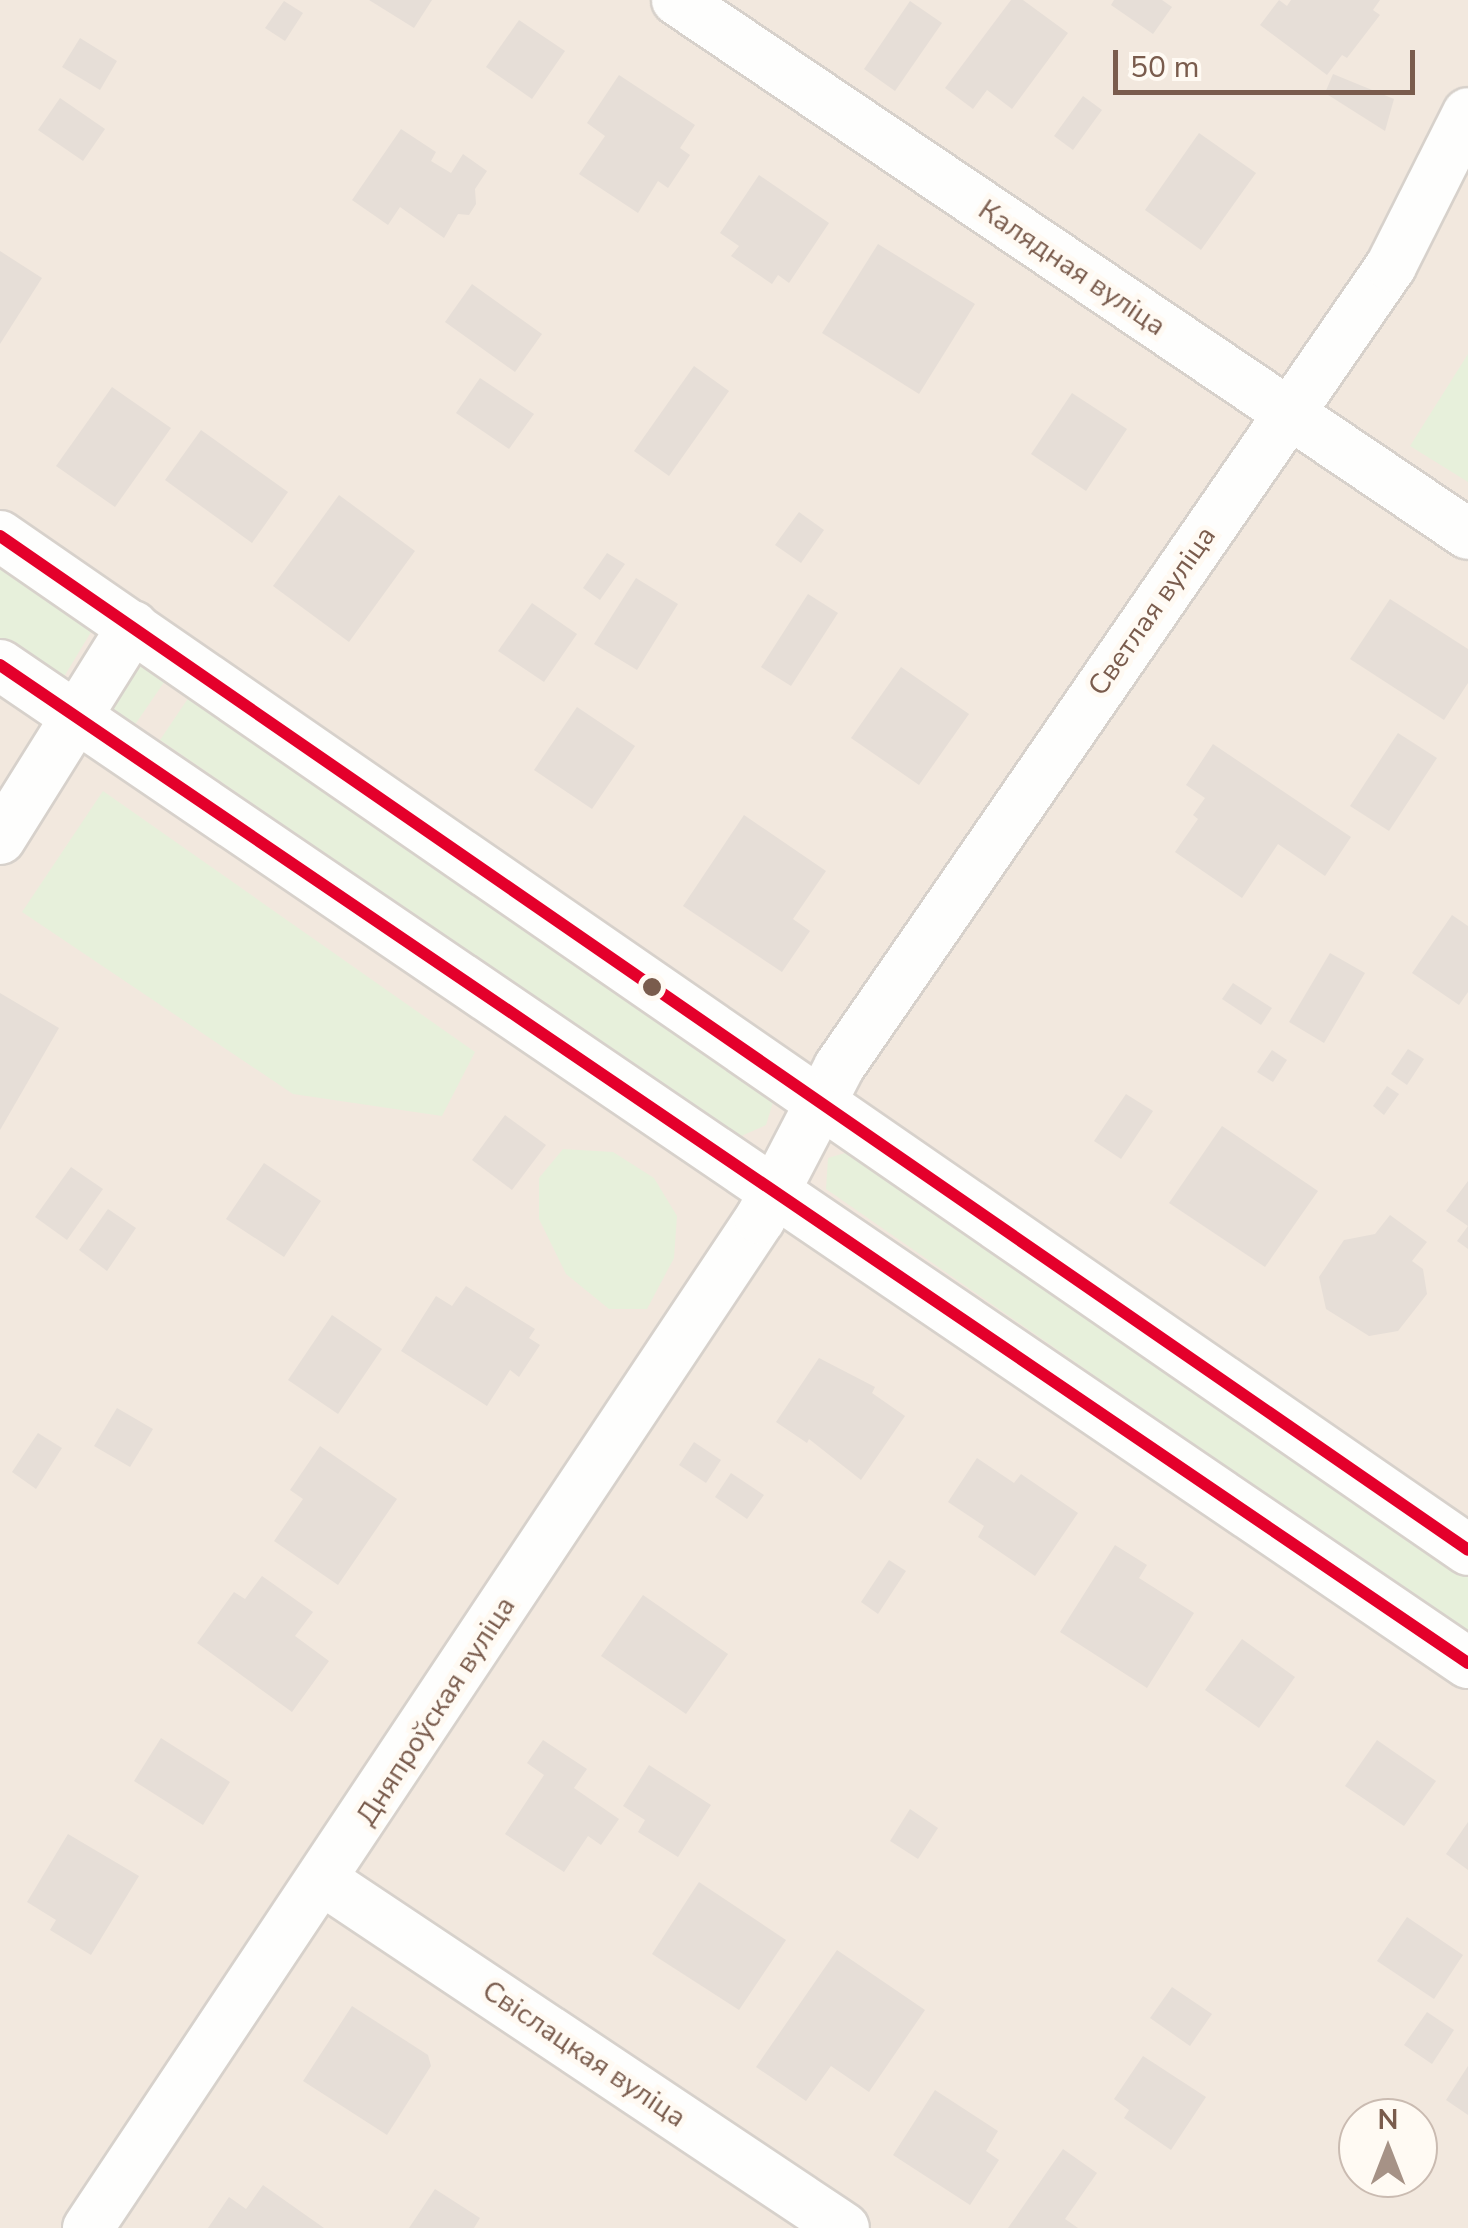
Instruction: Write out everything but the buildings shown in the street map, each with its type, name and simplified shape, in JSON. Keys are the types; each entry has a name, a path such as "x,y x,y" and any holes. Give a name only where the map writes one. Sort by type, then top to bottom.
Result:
{"street":[{"name":"Калядная вуліца","path":"677,0 1468,534"},
{"name":"Светлая вуліца","path":"778,1191 838,1067 1390,266 1468,114"},
{"path":"0,536 1468,1550"},
{"path":"0,839 133,626"},
{"path":"0,665 1468,1663"},
{"name":"Дняпроўская вуліца","path":"88,2228 324,1881 778,1191"},
{"name":"Свіслацкая вуліца","path":"324,1881 844,2228"}],"shaded area":[{"path":"0,0 1468,0 1468,2228 0,2228"}],"green space":[{"path":"1468,354 1468,482 1410,446"},
{"path":"0,569 91,632 62,680 0,638"},
{"path":"142,663 169,675 132,729 111,717 107,706 130,667"},
{"path":"189,697 774,1099 766,1125 739,1137 160,740"},
{"path":"103,791 475,1052 442,1116 293,1094 22,912"},
{"path":"563,1149 613,1152 654,1178 677,1216 674,1258 647,1309 609,1309 566,1274 539,1219 539,1178"},
{"path":"859,1149 1468,1567 1468,1635 826,1189 828,1158"}],"transit line":[{"path":"0,536 1468,1550"},
{"path":"0,665 1468,1663"}]}
